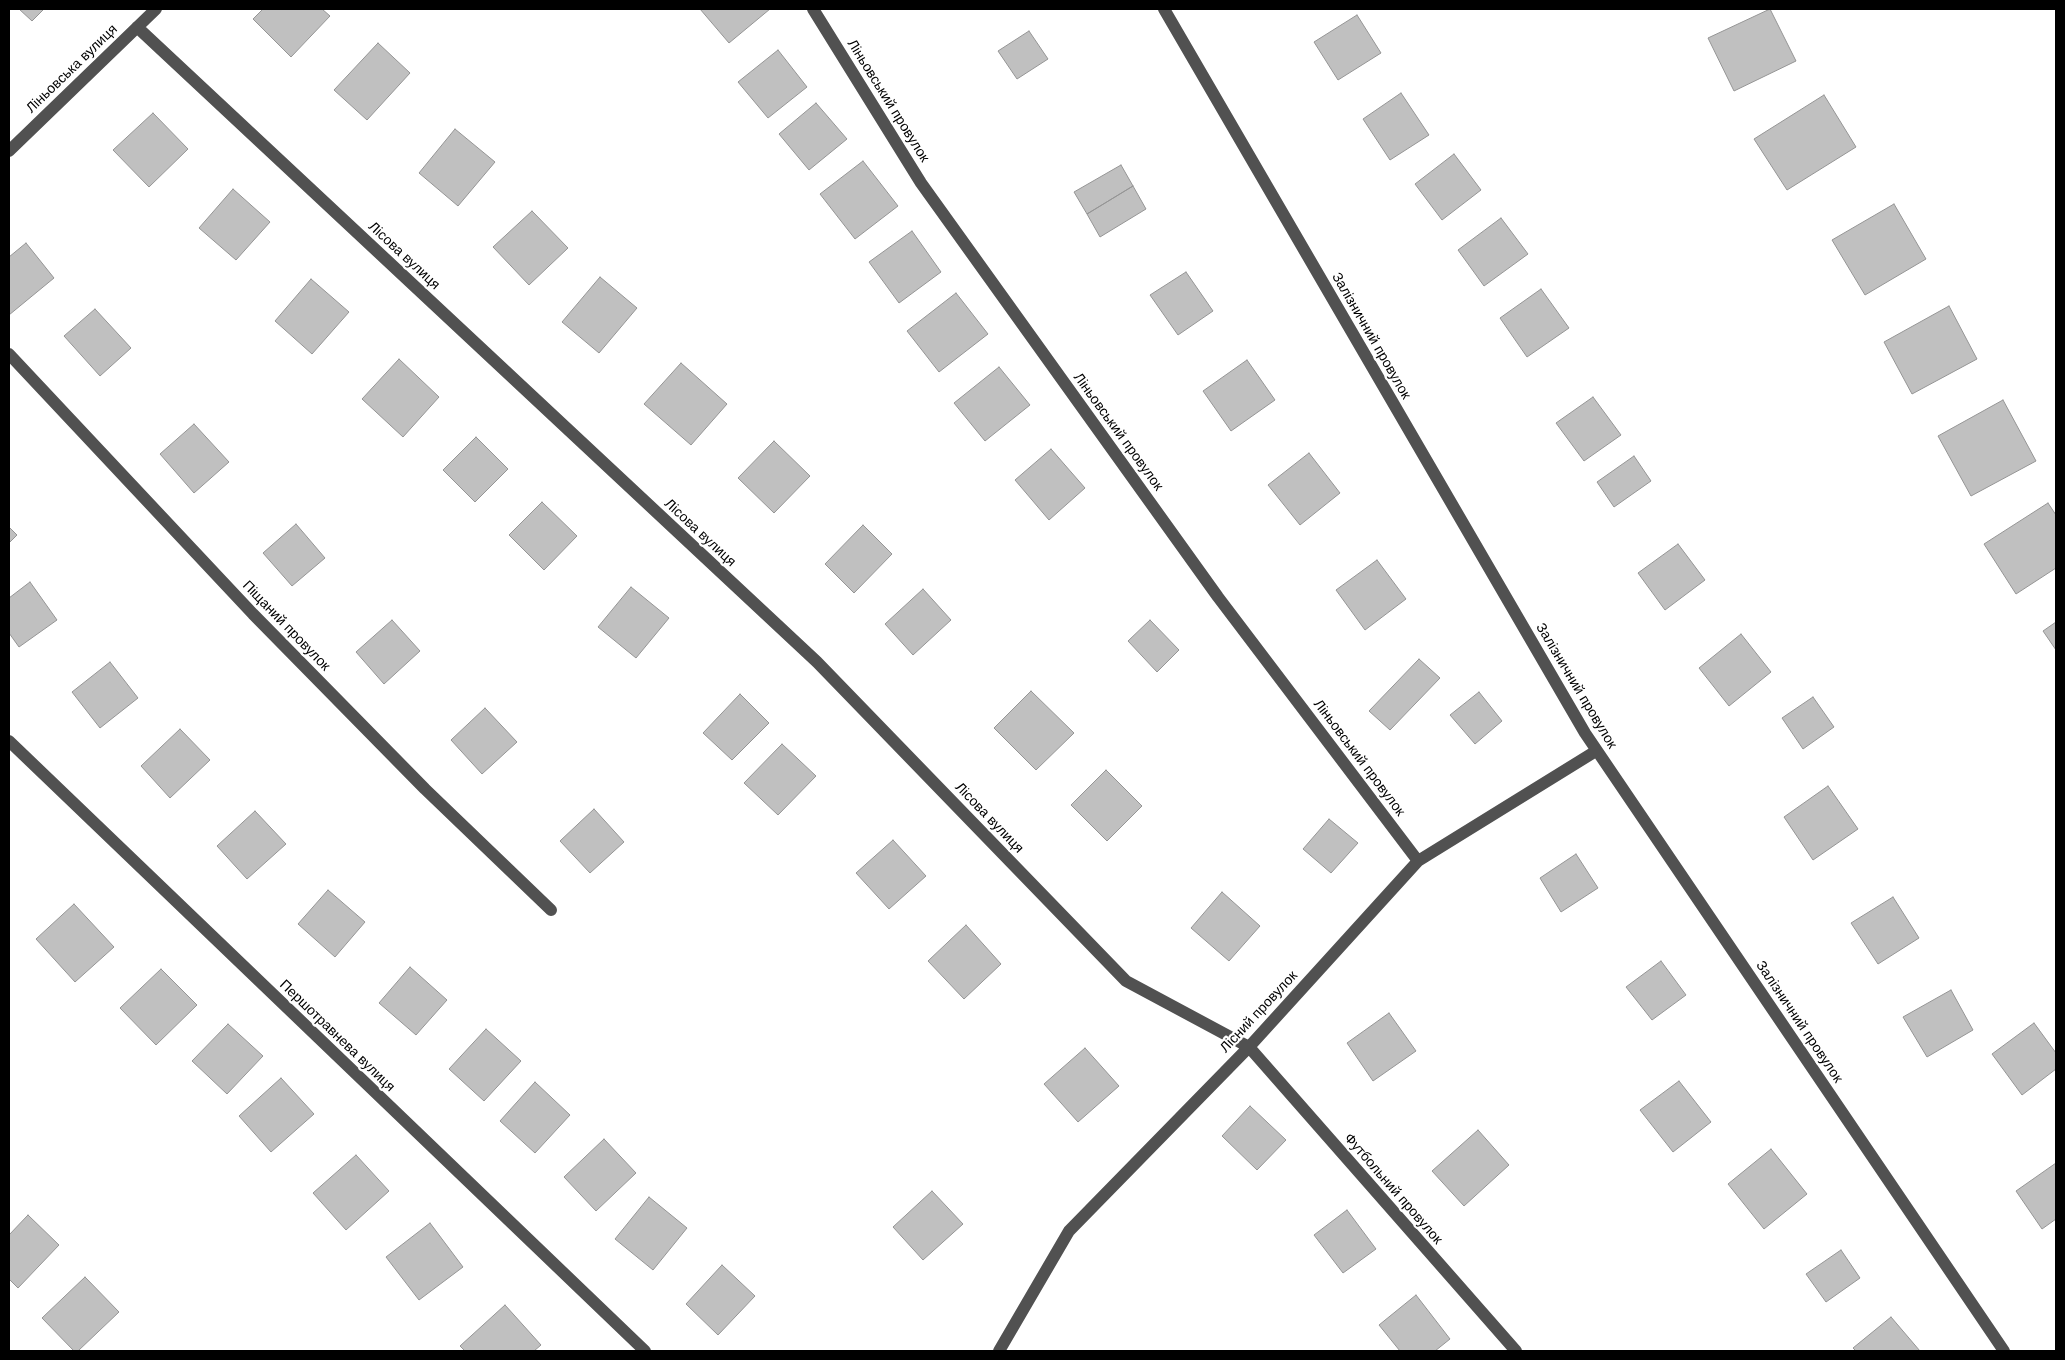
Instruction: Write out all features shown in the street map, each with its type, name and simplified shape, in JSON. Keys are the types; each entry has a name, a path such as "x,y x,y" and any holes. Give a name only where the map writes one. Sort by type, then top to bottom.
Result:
{"street":[{"name":"Ліньовська вулиця","path":"9,151 156,9"},
{"name":"Ліньовський провулок","path":"813,9 927,192 1218,597 1418,861"},
{"name":"Залізничний провулок","path":"1164,9 1596,751 2004,1351"},
{"name":"Лісова вулиця","path":"137,27 817,662 1126,981 1248,1047"},
{"name":"Піщаний провулок","path":"9,354 253,614 425,789 551,910"},
{"name":"Першотравнева вулиця","path":"9,741 645,1351"},
{"name":"Лісний провулок","path":"999,1351 1069,1231 1248,1047 1418,861 1596,751"},
{"name":"Футбольний провулок","path":"1248,1047 1516,1351"}],"building":[{"path":"19,9 44,9 32,21"},
{"path":"263,9 322,9 330,16 291,57 253,19"},
{"path":"700,9 770,9 729,43"},
{"path":"1770,9 1796,61 1734,91 1708,38"},
{"path":"1357,15 1381,53 1338,80 1314,42"},
{"path":"1029,31 1048,59 1017,79 998,51"},
{"path":"378,43 410,73 367,120 334,90"},
{"path":"778,50 807,87 768,118 738,82"},
{"path":"1401,93 1429,135 1390,160 1363,119"},
{"path":"1824,95 1856,147 1787,190 1754,139"},
{"path":"816,103 847,139 809,170 779,134"},
{"path":"153,113 188,149 149,187 113,150"},
{"path":"455,129 495,162 458,206 419,173"},
{"path":"1454,154 1481,190 1442,220 1415,184"},
{"path":"863,161 898,206 855,239 820,194"},
{"path":"1121,165 1133,186 1087,214 1074,192"},
{"path":"1133,186 1146,209 1100,237 1087,214"},
{"path":"233,189 270,222 236,260 199,228"},
{"path":"1894,204 1926,259 1865,295 1832,240"},
{"path":"532,211 568,248 529,285 493,247"},
{"path":"1501,218 1528,254 1484,286 1458,250"},
{"path":"912,231 941,272 899,303 869,262"},
{"path":"26,243 54,278 9,315 9,257"},
{"path":"1186,272 1213,311 1178,335 1150,295"},
{"path":"600,277 637,308 599,353 562,322"},
{"path":"311,279 349,312 312,354 275,321"},
{"path":"1541,289 1569,328 1527,357 1500,318"},
{"path":"956,293 988,334 939,372 907,331"},
{"path":"1949,306 1977,359 1912,394 1884,342"},
{"path":"95,309 131,348 100,376 64,336"},
{"path":"399,359 439,397 403,437 362,399"},
{"path":"1247,360 1275,400 1231,431 1203,391"},
{"path":"681,363 727,404 691,445 644,404"},
{"path":"999,367 1030,405 985,441 954,403"},
{"path":"1593,397 1621,435 1584,461 1556,423"},
{"path":"2003,400 2036,461 1971,496 1938,436"},
{"path":"194,424 229,462 194,493 160,454"},
{"path":"476,437 508,469 475,502 443,470"},
{"path":"774,441 810,476 774,513 738,478"},
{"path":"1051,449 1085,488 1049,520 1015,480"},
{"path":"1309,453 1340,493 1300,525 1268,485"},
{"path":"1634,456 1651,481 1614,507 1597,482"},
{"path":"542,502 577,536 544,570 509,535"},
{"path":"2048,503 2056,515 2056,568 2016,594 1984,544"},
{"path":"296,524 325,558 292,586 263,553"},
{"path":"863,525 892,554 854,593 825,564"},
{"path":"9,527 17,535 9,543"},
{"path":"1678,544 1705,580 1665,610 1638,573"},
{"path":"1377,560 1406,599 1365,630 1336,590"},
{"path":"30,582 57,620 19,647 9,633 9,598"},
{"path":"631,587 669,618 636,658 598,627"},
{"path":"923,589 951,620 913,655 885,624"},
{"path":"392,620 420,651 384,684 356,652"},
{"path":"1150,620 1179,650 1157,672 1128,641"},
{"path":"2056,622 2056,650 2043,631"},
{"path":"1741,634 1771,672 1729,706 1699,668"},
{"path":"1419,659 1440,678 1390,730 1369,711"},
{"path":"110,662 138,698 100,728 72,692"},
{"path":"1031,691 1074,733 1036,770 994,728"},
{"path":"1479,692 1502,721 1475,744 1450,715"},
{"path":"740,694 769,723 732,760 703,733"},
{"path":"1813,697 1834,727 1803,749 1782,718"},
{"path":"485,708 517,742 482,774 451,740"},
{"path":"180,729 210,760 170,798 141,766"},
{"path":"782,744 816,776 778,815 744,783"},
{"path":"1106,770 1142,806 1107,841 1071,805"},
{"path":"1828,786 1858,829 1813,860 1784,817"},
{"path":"594,809 624,842 590,873 560,841"},
{"path":"255,811 286,844 247,879 217,846"},
{"path":"1329,819 1358,843 1331,873 1303,849"},
{"path":"893,840 926,876 889,909 856,873"},
{"path":"1576,854 1598,888 1561,912 1540,878"},
{"path":"328,890 365,922 335,957 298,924"},
{"path":"1222,892 1260,926 1229,961 1191,928"},
{"path":"1893,897 1919,938 1878,964 1851,923"},
{"path":"74,904 114,947 75,982 36,939"},
{"path":"966,925 1001,964 964,999 928,961"},
{"path":"1661,961 1686,995 1652,1020 1626,987"},
{"path":"410,967 447,1000 416,1035 379,1003"},
{"path":"161,969 197,1005 156,1045 120,1008"},
{"path":"1951,990 1973,1030 1927,1057 1903,1017"},
{"path":"1389,1013 1416,1051 1373,1081 1347,1043"},
{"path":"2034,1023 2056,1053 2056,1069 2022,1095 1992,1054"},
{"path":"228,1024 263,1056 227,1094 192,1061"},
{"path":"486,1029 521,1061 484,1101 449,1069"},
{"path":"1085,1048 1119,1086 1078,1122 1044,1084"},
{"path":"281,1078 314,1114 271,1152 239,1116"},
{"path":"1679,1081 1711,1122 1673,1152 1640,1110"},
{"path":"535,1082 570,1115 535,1153 500,1121"},
{"path":"1250,1106 1286,1140 1257,1170 1222,1136"},
{"path":"1478,1130 1509,1165 1464,1206 1432,1171"},
{"path":"604,1139 636,1173 596,1211 564,1177"},
{"path":"1771,1149 1807,1194 1764,1229 1728,1184"},
{"path":"356,1155 389,1191 346,1230 313,1193"},
{"path":"2056,1163 2056,1219 2042,1229 2016,1191"},
{"path":"932,1191 963,1224 923,1260 893,1227"},
{"path":"649,1197 687,1228 653,1270 615,1239"},
{"path":"1347,1210 1376,1249 1343,1273 1314,1235"},
{"path":"28,1215 59,1245 18,1288 9,1279 9,1235"},
{"path":"430,1223 463,1267 419,1300 386,1257"},
{"path":"1841,1250 1860,1278 1826,1302 1806,1274"},
{"path":"722,1265 755,1296 718,1335 686,1304"},
{"path":"85,1277 119,1312 78,1351 74,1351 42,1318"},
{"path":"1416,1295 1450,1339 1435,1351 1400,1351 1379,1325"},
{"path":"505,1305 541,1345 534,1351 465,1351 460,1346"},
{"path":"1891,1317 1920,1351 1856,1351 1853,1348"}]}
